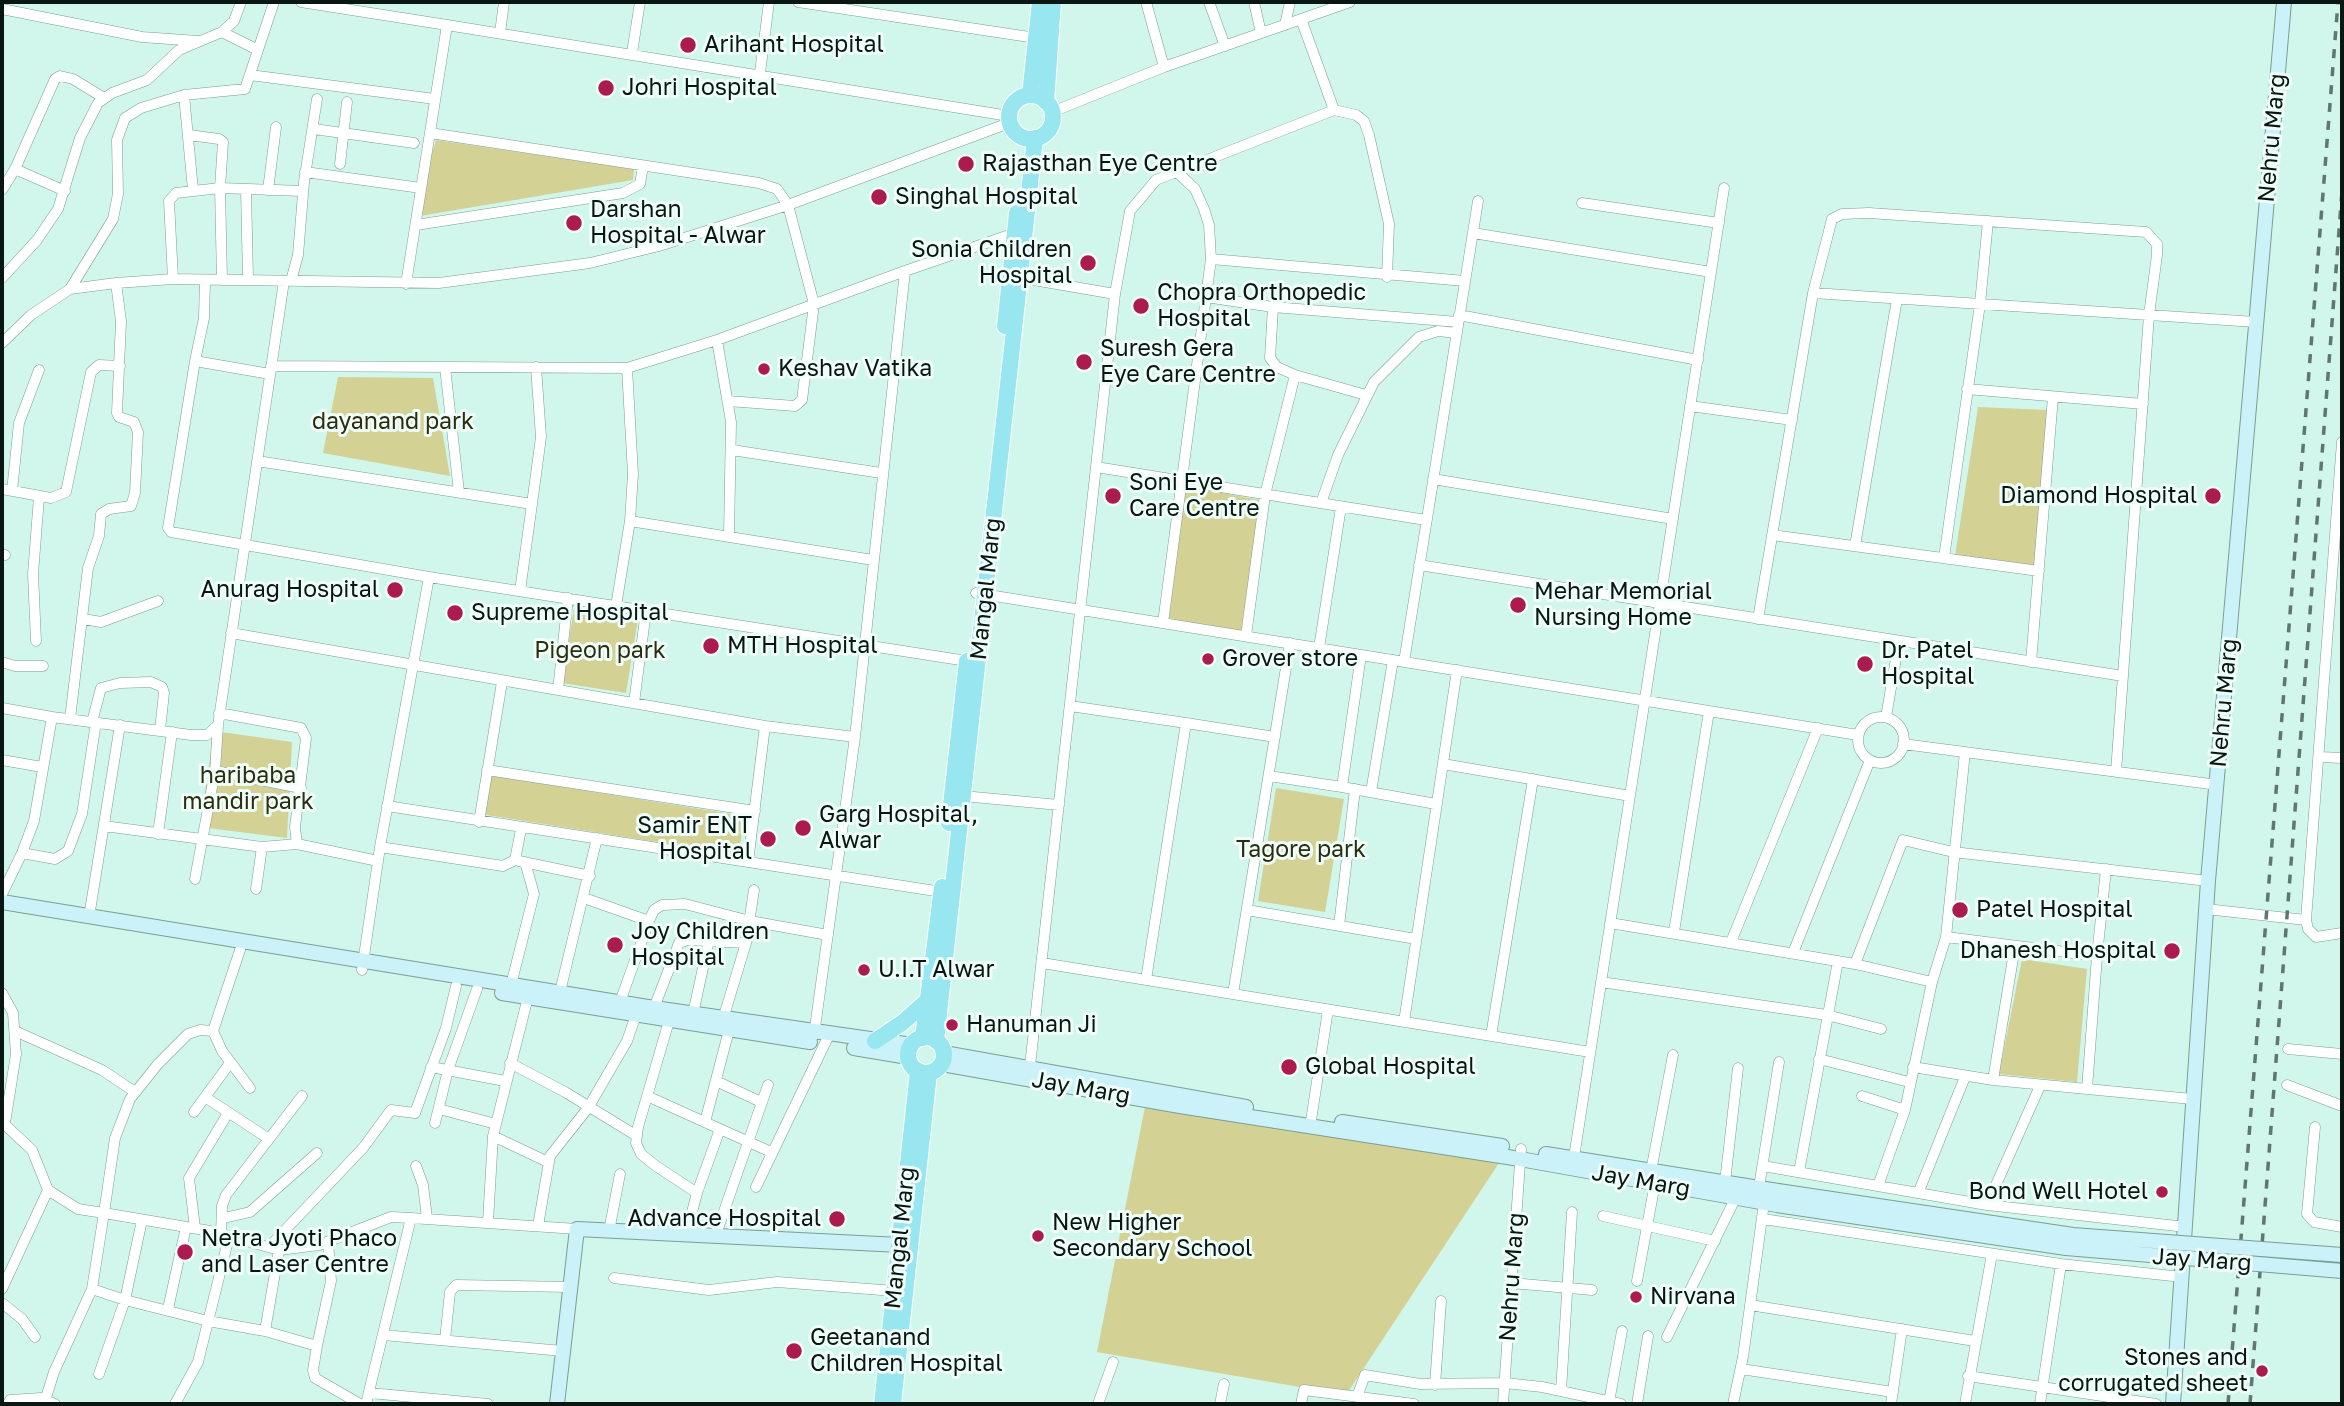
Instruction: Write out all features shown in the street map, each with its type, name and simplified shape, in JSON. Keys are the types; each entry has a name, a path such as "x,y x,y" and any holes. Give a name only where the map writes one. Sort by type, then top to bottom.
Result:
{"main road":[{"path":"1030,95 1040,2"},
{"path":"1030,95 1016,101 1009,120 1016,134 1030,138 1050,128 1053,2"},
{"name":"Nehru Marg","path":"2173,1404 2208,881 2284,2"},
{"path":"1030,95 1049,107"},
{"name":"Mangal Marg","path":"882,1404 900,1245 927,1055 928,1000 958,795 967,661 981,593 1015,233 1030,138"},
{"name":"Mangal Marg","path":"893,1404 927,1055 981,593 1022,278 1030,138"},
{"path":"2,902 528,998 669,1021 726,1024 927,1055"},
{"path":"2,911 240,950 560,992 693,1014 726,1024"},
{"path":"875,1041 902,1023 928,1000"},
{"path":"820,1039 875,1041 927,1055"},
{"name":"Jay Marg","path":"927,1055 1030,1066 1311,1122"},
{"name":"Jay Marg","path":"927,1055 1311,1122 1653,1177 1736,1197 2073,1235 2342,1255"},
{"name":"Jay Marg","path":"1653,1177 1759,1187 1773,1200 2066,1248 2342,1270"},
{"path":"557,1404 578,1229 900,1245"}],"street":[{"path":"2,278 44,232 65,191 88,118 104,98 148,80 179,50 222,32 234,21 241,2"},
{"path":"2,343 31,315 70,289 113,219 118,194 117,140 122,124 131,113 141,108 184,94 240,91 247,85 274,2"},
{"path":"301,2 760,73 1009,120"},
{"path":"499,33 504,2"},
{"path":"632,53 640,2"},
{"path":"760,73 769,2"},
{"path":"798,2 1036,38"},
{"path":"1146,2 1164,67"},
{"path":"1209,2 1225,46"},
{"path":"1254,2 1261,33"},
{"path":"1285,25 1290,2"},
{"path":"1049,107 1285,25 1333,5 1350,2"},
{"path":"2,9 129,35 205,41"},
{"path":"1301,19 1334,110"},
{"path":"406,284 447,25"},
{"path":"222,32 258,50"},
{"path":"250,75 435,99"},
{"path":"2,190 15,170 55,79 60,76 73,79 104,98"},
{"path":"184,94 192,190"},
{"path":"195,879 215,772 219,713 271,370 287,281 298,255 305,172 317,99"},
{"path":"340,164 347,102"},
{"path":"1030,1066 1115,294 1130,211 1156,180 1334,110 1356,115 1364,121 1369,135 1390,224 1387,277"},
{"path":"70,289 116,282 173,279 406,284 476,280 590,263 659,246 788,205 1009,120"},
{"path":"268,190 276,127"},
{"path":"314,129 414,143"},
{"path":"430,133 771,186 782,194 788,205 814,304 799,404 729,401"},
{"path":"189,135 219,139 223,142 220,188 222,279"},
{"path":"415,225 623,193 640,184 643,166"},
{"path":"15,170 65,191"},
{"path":"305,172 421,188"},
{"path":"1163,623 1211,258 1209,225 1204,209 1195,188 1177,172"},
{"path":"173,279 169,201 176,193 220,188 303,191"},
{"path":"246,188 248,280"},
{"path":"1573,1163 1724,188"},
{"path":"1371,792 1419,565 1478,201"},
{"path":"1582,203 1719,223"},
{"path":"1758,619 1813,293 1827,230 1832,219 1842,215 1870,212 2146,232 2157,244 2149,315 2116,772"},
{"path":"1944,558 1980,304 1988,221"},
{"path":"195,361 271,370 445,367 627,369 717,340 1015,233"},
{"path":"1473,233 1711,272"},
{"path":"1211,258 1387,277 1465,281"},
{"path":"756,1187 820,1039 828,934 855,737 881,473 905,271"},
{"path":"1022,278 1115,294"},
{"path":"205,279 204,318 167,528 171,532 429,577 967,661"},
{"path":"70,719 88,568 99,536 101,514 110,509 131,506 135,493 138,432 134,422 119,417 117,413 121,321 116,282"},
{"path":"1813,293 2256,322"},
{"path":"1206,296 1273,307 1458,323 1698,360"},
{"path":"1855,547 1897,299"},
{"path":"1273,307 1270,358 1277,367 1295,375 1366,395"},
{"path":"1321,503 1338,455 1366,395 1419,337 1458,323"},
{"path":"717,340 729,401 732,450 729,536"},
{"path":"39,370 19,423 7,490 56,498 66,492 94,368 104,365 120,366"},
{"path":"445,367 459,492"},
{"path":"520,591 541,437 536,367"},
{"path":"616,606 630,521 633,460 627,369"},
{"path":"1246,636 1265,495 1295,375"},
{"path":"1967,389 2143,404"},
{"path":"2031,662 2053,397"},
{"path":"1690,406 1792,420"},
{"path":"2342,442 2337,553 2306,920 2308,929 2316,937 2342,933"},
{"path":"732,450 881,473"},
{"path":"257,461 532,504"},
{"path":"1096,467 1426,520"},
{"path":"1433,479 1673,519"},
{"path":"36,641 33,573 38,497"},
{"path":"1319,648 1341,507"},
{"path":"630,521 873,560"},
{"path":"1772,535 2039,571"},
{"path":"1419,565 2123,676"},
{"path":"363,966 380,847 429,577"},
{"path":"981,593 1858,735"},
{"path":"558,691 568,598"},
{"path":"83,619 101,622 158,601"},
{"path":"635,703 646,611"},
{"path":"231,633 765,726 855,737"},
{"path":"1886,717 1899,641"},
{"path":"1233,994 1290,643"},
{"path":"1342,787 1361,654"},
{"path":"2,662 15,666 43,666"},
{"path":"1404,1022 1457,670"},
{"path":"22,853 55,859 68,850 82,814 101,688 120,683 151,682 162,687 164,693 160,730"},
{"path":"479,822 502,682"},
{"path":"1070,706 1275,737"},
{"path":"2,708 52,717 207,735 218,724"},
{"path":"1674,932 1709,711"},
{"path":"219,713 301,729 305,733 295,827 297,844"},
{"path":"2,894 22,853 38,804 52,717"},
{"path":"1886,717 1902,730 1903,744 1895,758 1887,762 1870,760 1858,745 1860,728 1871,718 1886,717"},
{"path":"1146,980 1186,723"},
{"path":"89,917 120,725"},
{"path":"748,862 765,726"},
{"path":"1731,942 1818,728"},
{"path":"158,834 172,732"},
{"path":"1903,744 2218,785"},
{"path":"1878,1186 1905,1110 1932,982 1945,937 1965,752"},
{"path":"2320,757 2342,758"},
{"path":"2,760 42,767"},
{"path":"1793,953 1870,760"},
{"path":"1443,764 1630,796"},
{"path":"487,770 755,811"},
{"path":"215,772 301,788"},
{"path":"1269,776 1436,804"},
{"path":"1491,1036 1533,779"},
{"path":"1339,926 1355,789"},
{"path":"958,795 1059,805"},
{"path":"387,806 942,892"},
{"path":"104,826 262,847 297,844 378,861"},
{"path":"511,985 534,894 520,861 522,829"},
{"path":"560,992 597,838"},
{"path":"1855,964 1903,840 1953,852 2208,881"},
{"path":"256,889 262,847"},
{"path":"380,847 492,866 520,861 590,876"},
{"path":"2087,1089 2106,869"},
{"path":"705,1122 746,943 754,890"},
{"path":"584,898 649,921"},
{"path":"620,1002 649,921 654,910 662,905 685,904 750,921 828,934"},
{"path":"2206,909 2306,920"},
{"path":"1247,910 1416,939"},
{"path":"1610,923 1855,964 1932,982"},
{"path":"1945,937 2098,956"},
{"path":"654,1008 679,943 709,940 746,943"},
{"path":"693,1014 709,940"},
{"path":"1993,1080 2015,946"},
{"path":"240,950 213,1031 230,1063 250,1088"},
{"path":"1798,1172 1838,961"},
{"path":"1042,963 1590,1052"},
{"path":"1601,982 1827,1015 1881,1028"},
{"path":"265,1331 274,1249 363,1149 391,1110 415,1113 446,1028 456,986"},
{"path":"436,1123 448,1070 477,989"},
{"path":"2,993 9,1003 15,1031 13,1083 4,1122 32,1150 48,1190 78,1209 191,1228 274,1249 328,1242 391,1217 578,1229"},
{"path":"488,1222 493,1136 528,998"},
{"path":"1311,1122 1328,1010"},
{"path":"538,1226 548,1162 555,1147 587,1108 627,1041 636,1015"},
{"path":"669,1021 636,1136 638,1149 646,1158 697,1193"},
{"path":"8,1404 10,1401 48,1403 54,1372 92,1289 115,1138 125,1109 135,1092 188,1034 200,1030 213,1031"},
{"path":"15,1031 102,1070 135,1092"},
{"path":"2,1041 15,1042"},
{"path":"2288,1049 2342,1054"},
{"path":"1637,1281 1673,1055"},
{"path":"1819,1059 1909,1082"},
{"path":"1759,1187 1779,1062"},
{"path":"194,1112 230,1063"},
{"path":"510,1063 565,1092 636,1136"},
{"path":"431,1067 505,1081"},
{"path":"1913,1067 1965,1077 2040,1086 2192,1099"},
{"path":"1725,1182 1738,1069"},
{"path":"1919,1192 1965,1077"},
{"path":"716,1081 761,1102"},
{"path":"715,1237 768,1085"},
{"path":"2287,1085 2342,1106"},
{"path":"1987,1205 2040,1086"},
{"path":"175,1404 198,1362 225,1236 222,1206 226,1195 302,1096"},
{"path":"647,1096 771,1152"},
{"path":"1861,1096 1905,1110"},
{"path":"205,1097 269,1139"},
{"path":"439,1109 496,1124"},
{"path":"168,1309 191,1228 189,1178 228,1113"},
{"path":"2315,1127 2306,1214 2314,1222 2342,1227"},
{"path":"686,1235 697,1193 720,1129"},
{"path":"493,1136 548,1162"},
{"path":"224,1218 250,1212 317,1153"},
{"name":"Nehru Marg","path":"1503,1404 1520,1154"},
{"path":"416,1166 423,1185 427,1218"},
{"path":"1763,1166 1987,1205 2186,1227"},
{"path":"609,1231 621,1174"},
{"path":"2,1289 6,1263 48,1190"},
{"path":"1667,1337 1736,1197"},
{"path":"1733,1404 1741,1369 1763,1219 1773,1200"},
{"path":"1561,1391 1572,1212"},
{"path":"1603,1216 1716,1241"},
{"path":"366,1404 411,1218"},
{"path":"1763,1219 2061,1264 2182,1277"},
{"path":"99,1374 125,1300 142,1220"},
{"path":"328,1242 331,1281 313,1370 315,1378 360,1404"},
{"path":"1965,1404 1992,1254"},
{"path":"2040,1404 2061,1264"},
{"path":"614,1278 709,1290 777,1282 895,1291"},
{"path":"1511,1283 1592,1290"},
{"path":"445,1340 450,1292 456,1286 571,1287"},
{"path":"92,1289 125,1300 208,1321 265,1331 317,1346"},
{"path":"1435,1385 1441,1301"},
{"path":"2,1303 17,1314 35,1337"},
{"path":"1751,1305 1975,1342"},
{"path":"1891,1404 1902,1329"},
{"path":"1609,1402 1622,1331"},
{"path":"383,1335 563,1351"},
{"path":"1637,1404 1648,1336"},
{"path":"1098,1404 1113,1362"},
{"path":"1741,1369 1893,1392"},
{"path":"1357,1397 1365,1375 1435,1385 1505,1383 1622,1404"},
{"path":"1968,1376 2122,1402 2156,1404"},
{"path":"1220,1404 1223,1384"},
{"path":"1301,1404 1304,1390 1414,1404"},
{"path":"370,1393 488,1404"}],"green space":[{"path":"436,140 634,169 633,180 420,216 421,188"},
{"name":"dayanand park","path":"338,377 433,378 450,476 323,453"},
{"path":"1978,407 2047,410 2035,567 1955,556"},
{"path":"1185,486 1260,500 1241,633 1169,618"},
{"name":"Pigeon park","path":"574,609 638,619 626,693 562,683"},
{"name":"haribaba mandir park","path":"214,731 292,742 287,838 200,827"},
{"path":"488,775 744,816 739,855 481,814"},
{"name":"Tagore park","path":"1276,788 1344,799 1325,912 1258,901"},
{"path":"2022,959 2087,969 2077,1082 1999,1074"},
{"path":"1145,1107 1499,1163 1346,1395 1097,1352"}],"railway":[{"path":"2228,1404 2338,2"},
{"path":"2250,1404 2342,191"}],"place":[{"name":"Arihant Hospital","path":"688,45"},
{"name":"Johri Hospital","path":"606,88"},
{"name":"Rajasthan Eye Centre","path":"966,164"},
{"name":"Singhal Hospital","path":"879,197"},
{"name":"Darshan Hospital - Alwar","path":"574,223"},
{"name":"Sonia Children Hospital","path":"1088,263"},
{"name":"Chopra Orthopedic Hospital","path":"1141,306"},
{"name":"Suresh Gera Eye Care Centre","path":"1084,362"},
{"name":"Keshav Vatika","path":"764,369"},
{"name":"Soni Eye Care Centre","path":"1113,496"},
{"name":"Diamond Hospital","path":"2213,496"},
{"name":"Anurag Hospital","path":"395,590"},
{"name":"Mehar Memorial Nursing Home","path":"1518,605"},
{"name":"Supreme Hospital","path":"455,613"},
{"name":"MTH Hospital","path":"711,646"},
{"name":"Grover store","path":"1208,659"},
{"name":"Dr. Patel Hospital","path":"1865,664"},
{"name":"Garg Hospital, Alwar","path":"803,828"},
{"name":"Samir ENT Hospital","path":"768,839"},
{"name":"Patel Hospital","path":"1960,910"},
{"name":"Joy Children Hospital","path":"615,945"},
{"name":"Dhanesh Hospital","path":"2172,951"},
{"name":"U.I.T Alwar","path":"864,970"},
{"name":"Hanuman Ji","path":"952,1025"},
{"name":"Global Hospital","path":"1289,1067"},
{"name":"Bond Well Hotel","path":"2162,1192"},
{"name":"Advance Hospital","path":"837,1219"},
{"name":"New Higher Secondary School","path":"1038,1236"},
{"name":"Netra Jyoti Phaco and Laser Centre","path":"185,1252"},
{"name":"Nirvana","path":"1636,1297"},
{"name":"Geetanand Children Hospital","path":"794,1351"},
{"name":"Stones and corrugated sheet","path":"2262,1371"}]}
